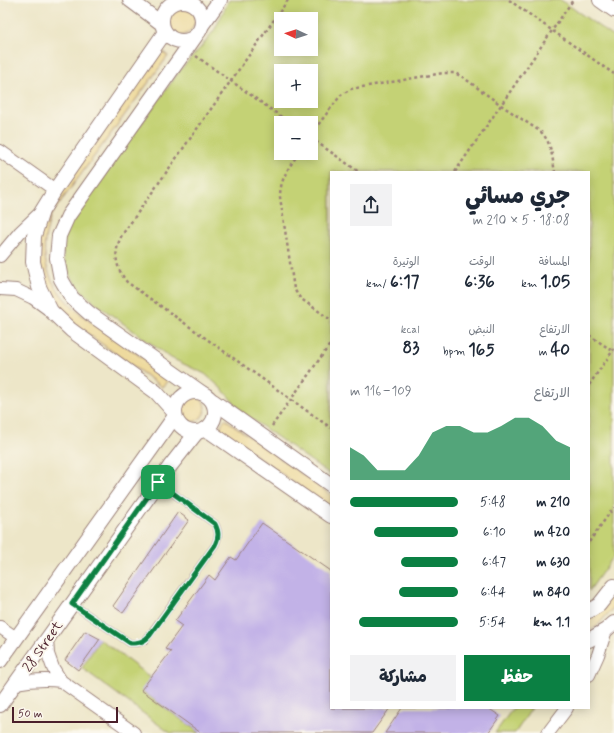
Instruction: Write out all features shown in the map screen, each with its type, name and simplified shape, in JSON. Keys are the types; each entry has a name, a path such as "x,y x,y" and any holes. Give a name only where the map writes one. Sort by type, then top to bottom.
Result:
{"street":[{"path":"0,256 42,211 163,27 166,10 172,4 181,1 190,2 196,6 202,18 199,31 189,40 182,42 176,41 170,37 163,27 130,0"},
{"path":"220,0 68,216 59,236 57,258 61,279 72,298 89,312 330,484"},
{"path":"600,0 614,10"},
{"path":"0,151 55,190"},
{"path":"42,211 34,236 33,262 39,287 51,311"},
{"path":"0,289 16,290 33,298 51,311 71,330 156,392 175,414"},
{"path":"196,391 207,397 215,407 214,419 202,430 190,432 183,429 178,423 175,414 175,406 178,400 189,392 196,391"},
{"name":"28 Street","path":"0,661 175,414"},
{"path":"202,430 330,515"},
{"name":"28 Street","path":"0,705 158,482 202,430"},
{"path":"590,610 598,605 614,586"},
{"path":"0,627 16,638"},
{"path":"590,639 610,627"},
{"path":"590,673 610,627"},
{"path":"47,639 48,654 53,668 61,681 134,733"},
{"path":"15,683 38,680 61,681"},
{"path":"548,733 558,714"}],"lane":[{"path":"72,604 130,643 145,641 215,545 218,538 218,530 215,524 158,482"}],"path":[{"path":"288,0 122,235 118,242 116,260 122,276 128,282 330,427"},
{"path":"509,0 614,74"},
{"path":"456,171 572,0"},
{"path":"186,49 280,116"},
{"path":"318,125 341,95 350,89 443,73 455,73 541,132 545,136 550,146 555,171"},
{"path":"318,143 359,171"},
{"path":"294,160 284,175 280,189 294,289 300,298 330,319"},
{"path":"590,336 614,351 590,384"},
{"path":"263,437 330,344"},
{"path":"590,541 614,507"}],"green space":[{"path":"229,0 561,0 614,37 614,556 590,590 590,171 330,171 330,474 242,412 222,389 205,374 171,358 95,303 78,287 68,273 63,255 63,240 68,224 182,68 215,29"},
{"path":"100,639 151,678 142,691 200,733 170,733 82,668"},
{"path":"512,709 531,709 515,733 495,733"}],"sand":[{"path":"178,2 190,7 195,19 190,31 178,36 166,31 161,19 166,7"},
{"path":"159,49 168,56 51,215 46,236 45,257 48,272 62,296 95,325 171,377 162,387 77,326 56,307 42,286 34,259 42,210"},
{"path":"191,394 201,398 205,408 201,418 191,422 181,418 177,408 181,398"},
{"path":"225,419 330,494 330,508 219,429"},
{"path":"614,588 614,607 596,627 590,630 590,618 603,604"}],"building":[{"path":"178,512 189,520 123,613 113,606"},
{"path":"262,523 330,570 330,709 389,709 372,733 201,733 141,690 171,651 165,649 182,626 175,621 209,575 215,580 231,557 236,560"},
{"path":"85,631 100,639 78,670 65,660"},
{"path":"401,709 490,709 500,716 488,733 385,733"}],"route":[{"path":"158,482 215,524 218,530 218,538 215,545 145,641 130,643 123,640 72,604 158,482"}]}
